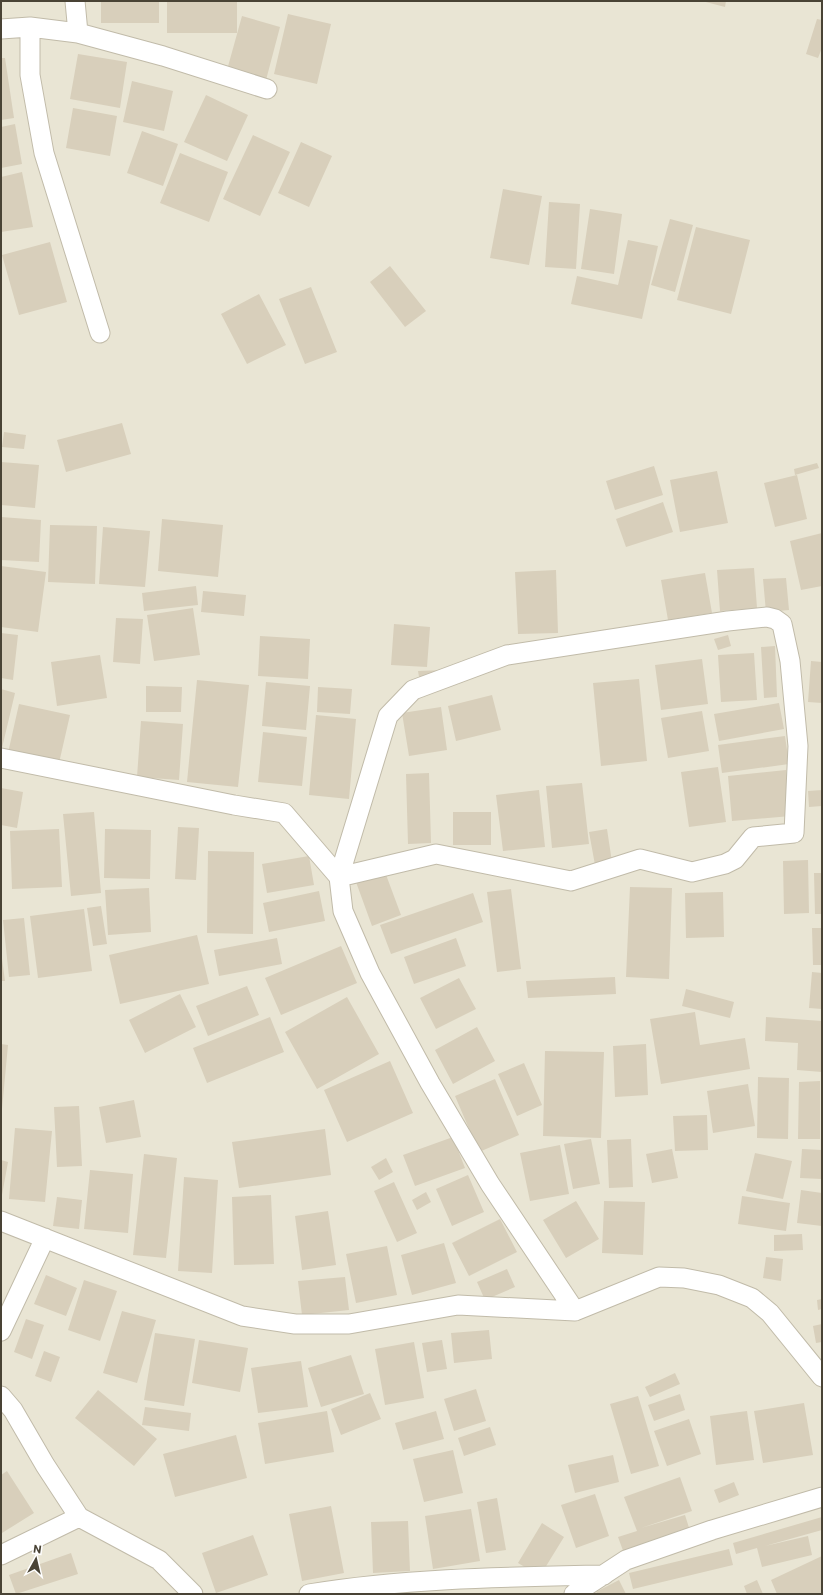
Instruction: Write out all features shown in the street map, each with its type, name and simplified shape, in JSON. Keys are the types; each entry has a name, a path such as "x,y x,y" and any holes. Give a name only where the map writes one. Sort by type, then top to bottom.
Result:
{"street":[{"path":"75,1 78,33"},
{"path":"30,27 30,75 44,153 100,333"},
{"path":"1,29 30,27 78,33 164,56 266,89"},
{"path":"339,877 436,854 571,881 640,859 692,872 725,864 735,858 753,837 794,833 798,746 790,661 782,624 776,619 767,618 728,621 507,655 413,690 388,716 339,877 343,911 370,973 430,1083 490,1184 575,1311"},
{"path":"1,758 234,805 284,813 339,877"},
{"path":"1,1221 242,1316 295,1324 349,1324 458,1305 575,1311 659,1277 684,1278 720,1285 752,1298 770,1313 822,1377"},
{"path":"1,1330 45,1238"},
{"path":"1,1396 13,1410 45,1465 79,1517 159,1560 193,1594"},
{"path":"574,1594 626,1560 712,1530 822,1497"},
{"path":"1,1555 79,1517"},
{"path":"309,1594 360,1586 459,1578 604,1575"}],"shaded area":[{"path":"1,1 822,1 822,1594 1,1594"}],"building":[{"path":"101,1 159,1 159,23 101,23"},
{"path":"167,1 237,1 237,33 167,33"},
{"path":"702,1 726,1 725,7"},
{"path":"288,14 331,24 317,84 274,74"},
{"path":"242,16 280,27 266,80 227,70"},
{"path":"817,19 822,20 822,48 818,58 806,54"},
{"path":"78,54 127,62 120,108 70,99"},
{"path":"1,58 5,58 14,118 1,120"},
{"path":"132,81 173,91 164,131 123,122"},
{"path":"206,95 248,115 227,161 184,142"},
{"path":"73,108 117,116 110,156 66,148"},
{"path":"15,124 22,164 1,168 1,127"},
{"path":"142,131 178,144 163,186 127,173"},
{"path":"253,135 290,152 260,216 223,199"},
{"path":"301,142 332,156 309,207 278,193"},
{"path":"180,153 228,172 209,222 160,203"},
{"path":"22,172 33,227 1,232 1,177"},
{"path":"503,189 542,196 529,265 490,258"},
{"path":"549,202 580,204 576,269 545,267"},
{"path":"590,209 622,214 614,274 581,269"},
{"path":"670,219 693,225 675,292 651,285"},
{"path":"696,227 750,240 731,314 677,300"},
{"path":"628,240 658,246 642,319 571,304 577,276 618,285"},
{"path":"50,242 67,302 19,315 2,255"},
{"path":"390,266 426,311 405,327 370,282"},
{"path":"311,287 337,352 305,364 279,299"},
{"path":"259,294 286,345 247,364 221,314"},
{"path":"122,423 131,454 66,472 57,440"},
{"path":"4,432 26,435 24,449 2,447"},
{"path":"1,462 39,465 35,508 1,505"},
{"path":"817,463 819,468 795,475 794,469"},
{"path":"654,466 663,495 615,510 606,481"},
{"path":"717,471 728,523 680,532 670,480"},
{"path":"797,475 807,519 775,527 764,483"},
{"path":"663,502 673,532 626,547 616,519"},
{"path":"1,517 41,520 39,562 1,560"},
{"path":"162,519 223,525 218,577 158,571"},
{"path":"50,525 97,526 95,584 48,582"},
{"path":"103,527 150,531 145,587 99,584"},
{"path":"822,533 822,586 801,590 790,541"},
{"path":"1,566 46,572 38,632 1,627"},
{"path":"754,568 757,608 720,611 717,570"},
{"path":"556,570 558,633 518,634 515,572"},
{"path":"705,573 712,613 668,620 661,580"},
{"path":"786,578 789,610 766,612 763,579"},
{"path":"196,586 198,605 144,611 142,593"},
{"path":"203,591 246,595 244,616 201,612"},
{"path":"193,608 200,655 154,661 147,615"},
{"path":"116,618 143,619 140,664 113,662"},
{"path":"394,624 430,627 427,667 391,665"},
{"path":"1,633 18,635 13,680 1,678"},
{"path":"728,635 731,646 718,650 714,639"},
{"path":"260,636 310,639 308,679 258,676"},
{"path":"775,646 777,697 764,698 761,647"},
{"path":"754,653 757,700 721,702 718,655"},
{"path":"100,655 107,698 57,706 51,662"},
{"path":"702,659 708,704 661,710 655,665"},
{"path":"811,661 822,662 822,703 808,702"},
{"path":"445,670 445,676 419,677 418,671"},
{"path":"639,679 647,761 601,766 593,683"},
{"path":"197,680 249,685 238,787 187,782"},
{"path":"266,682 310,686 306,730 262,726"},
{"path":"146,686 182,687 181,712 146,712"},
{"path":"318,687 352,689 350,714 317,712"},
{"path":"1,689 15,693 2,748 1,747"},
{"path":"492,695 501,730 456,741 448,706"},
{"path":"779,703 784,729 719,741 714,714"},
{"path":"19,704 70,715 59,763 8,753"},
{"path":"441,707 447,750 409,756 402,713"},
{"path":"702,711 709,751 668,758 661,718"},
{"path":"316,715 356,719 349,799 309,795"},
{"path":"141,721 183,724 179,780 137,777"},
{"path":"263,732 307,737 302,786 258,782"},
{"path":"785,736 789,764 722,773 718,745"},
{"path":"718,767 726,822 689,827 681,772"},
{"path":"786,770 791,816 732,821 728,776"},
{"path":"429,773 431,843 408,844 406,774"},
{"path":"582,783 589,844 552,848 546,786"},
{"path":"1,788 23,792 17,828 1,825"},
{"path":"539,790 545,847 503,851 496,795"},
{"path":"822,790 822,806 809,807 808,791"},
{"path":"94,812 101,893 71,896 63,814"},
{"path":"453,812 491,812 491,845 453,845"},
{"path":"178,827 199,828 196,880 175,879"},
{"path":"59,829 62,887 12,889 10,831"},
{"path":"105,829 151,830 150,879 104,878"},
{"path":"607,829 612,862 595,865 589,832"},
{"path":"208,851 254,852 253,934 207,933"},
{"path":"309,856 314,885 267,893 262,864"},
{"path":"808,860 809,913 784,914 783,861"},
{"path":"385,872 401,915 372,926 356,882"},
{"path":"814,873 822,873 822,914 815,914"},
{"path":"630,887 672,888 669,979 626,977"},
{"path":"149,888 151,932 108,935 105,890"},
{"path":"511,889 521,969 497,972 487,892"},
{"path":"319,891 325,921 269,932 263,903"},
{"path":"723,892 724,937 686,938 685,893"},
{"path":"473,893 483,922 391,954 380,925"},
{"path":"101,906 107,944 93,946 87,908"},
{"path":"84,909 92,971 38,978 30,916"},
{"path":"24,918 30,975 9,977 3,920"},
{"path":"812,928 822,928 822,965 813,965"},
{"path":"197,935 209,984 120,1004 109,955"},
{"path":"277,938 282,964 219,976 214,950"},
{"path":"456,938 466,966 414,984 404,957"},
{"path":"341,946 357,983 281,1015 265,978"},
{"path":"1,951 5,981 1,981"},
{"path":"812,972 822,973 822,1009 809,1008"},
{"path":"615,977 616,994 528,998 526,981"},
{"path":"459,978 476,1009 436,1029 420,998"},
{"path":"247,986 259,1015 208,1036 196,1006"},
{"path":"686,989 734,1002 730,1018 682,1006"},
{"path":"180,994 196,1027 145,1053 129,1020"},
{"path":"347,997 379,1054 317,1089 285,1032"},
{"path":"695,1012 700,1045 745,1038 750,1069 661,1084 650,1019"},
{"path":"270,1017 284,1052 207,1083 193,1048"},
{"path":"766,1017 822,1021 822,1072 797,1070 798,1043 765,1041"},
{"path":"477,1027 495,1061 453,1084 435,1050"},
{"path":"1,1044 8,1045 2,1109 1,1109"},
{"path":"646,1044 648,1095 615,1097 613,1046"},
{"path":"545,1051 604,1052 601,1138 543,1136"},
{"path":"390,1061 413,1113 347,1142 324,1090"},
{"path":"524,1063 542,1105 517,1116 498,1074"},
{"path":"758,1077 789,1078 788,1139 757,1138"},
{"path":"495,1079 519,1135 479,1152 455,1096"},
{"path":"820,1081 820,1139 798,1139 799,1082"},
{"path":"748,1084 755,1126 713,1133 707,1091"},
{"path":"134,1100 141,1137 106,1143 99,1107"},
{"path":"79,1106 82,1166 57,1167 54,1107"},
{"path":"707,1115 708,1150 675,1151 673,1116"},
{"path":"15,1128 52,1131 45,1202 9,1199"},
{"path":"325,1129 331,1175 239,1188 232,1142"},
{"path":"453,1137 465,1168 415,1186 403,1155"},
{"path":"591,1139 600,1184 573,1189 564,1144"},
{"path":"631,1139 633,1187 609,1188 607,1140"},
{"path":"560,1145 569,1194 530,1201 520,1153"},
{"path":"672,1149 678,1178 652,1183 646,1154"},
{"path":"802,1149 822,1150 822,1179 800,1178"},
{"path":"755,1153 792,1161 783,1199 746,1191"},
{"path":"144,1154 177,1158 166,1258 133,1255"},
{"path":"386,1158 393,1172 379,1180 371,1167"},
{"path":"1,1160 8,1162 2,1195 1,1195"},
{"path":"90,1170 133,1174 128,1233 84,1229"},
{"path":"468,1175 484,1212 452,1226 436,1189"},
{"path":"184,1177 218,1180 212,1273 178,1271"},
{"path":"394,1182 417,1233 397,1242 374,1191"},
{"path":"801,1190 822,1193 822,1226 797,1223"},
{"path":"426,1192 431,1202 417,1210 412,1200"},
{"path":"271,1195 274,1264 234,1265 232,1197"},
{"path":"742,1196 790,1203 786,1231 738,1224"},
{"path":"57,1197 82,1200 79,1229 53,1226"},
{"path":"576,1201 599,1239 566,1258 543,1220"},
{"path":"604,1201 645,1202 643,1255 602,1253"},
{"path":"328,1211 336,1265 302,1270 295,1216"},
{"path":"500,1219 517,1252 469,1276 452,1243"},
{"path":"802,1234 803,1250 774,1251 774,1235"},
{"path":"444,1243 456,1283 412,1295 401,1255"},
{"path":"387,1246 397,1295 356,1303 346,1254"},
{"path":"766,1257 783,1259 781,1281 763,1278"},
{"path":"507,1269 515,1287 485,1300 477,1282"},
{"path":"46,1275 77,1288 66,1316 34,1304"},
{"path":"345,1277 349,1310 302,1315 298,1281"},
{"path":"84,1280 117,1291 100,1341 68,1330"},
{"path":"822,1299 822,1309 818,1310 817,1300"},
{"path":"122,1311 156,1320 137,1383 103,1373"},
{"path":"26,1319 44,1325 32,1359 14,1352"},
{"path":"822,1324 822,1342 816,1343 813,1326"},
{"path":"489,1330 492,1359 454,1363 451,1333"},
{"path":"155,1333 195,1339 184,1406 144,1400"},
{"path":"199,1340 248,1348 240,1392 192,1383"},
{"path":"442,1340 447,1369 427,1372 422,1343"},
{"path":"414,1342 424,1398 385,1405 375,1349"},
{"path":"44,1351 60,1357 51,1382 35,1376"},
{"path":"351,1355 364,1394 321,1407 308,1368"},
{"path":"301,1361 308,1407 258,1413 251,1368"},
{"path":"675,1373 680,1384 650,1397 645,1387"},
{"path":"476,1389 486,1421 454,1431 444,1399"},
{"path":"98,1390 157,1439 134,1466 75,1418"},
{"path":"370,1393 381,1419 341,1435 331,1409"},
{"path":"680,1394 685,1410 654,1421 648,1405"},
{"path":"638,1396 659,1466 631,1474 610,1404"},
{"path":"804,1403 813,1455 763,1463 754,1411"},
{"path":"145,1407 191,1413 189,1431 142,1425"},
{"path":"327,1411 334,1452 265,1464 258,1423"},
{"path":"436,1411 444,1439 403,1450 395,1423"},
{"path":"747,1411 754,1460 716,1465 710,1416"},
{"path":"689,1419 701,1454 667,1466 654,1431"},
{"path":"490,1427 496,1445 464,1456 458,1438"},
{"path":"236,1435 247,1478 175,1497 163,1454"},
{"path":"453,1450 463,1493 424,1502 413,1459"},
{"path":"613,1455 619,1482 575,1493 568,1465"},
{"path":"7,1471 34,1513 2,1533 1,1475"},
{"path":"680,1477 692,1511 641,1528 685,1515 691,1534 625,1556 618,1537 637,1531 624,1497"},
{"path":"734,1482 739,1495 719,1503 714,1490"},
{"path":"595,1494 609,1536 576,1548 561,1505"},
{"path":"497,1498 506,1550 486,1553 477,1502"},
{"path":"331,1506 344,1573 302,1581 289,1514"},
{"path":"471,1509 480,1561 433,1569 425,1516"},
{"path":"822,1517 822,1530 765,1546 808,1536 812,1555 762,1567 757,1548 736,1554 733,1543"},
{"path":"408,1521 410,1571 373,1573 371,1522"},
{"path":"542,1523 564,1537 540,1576 518,1563"},
{"path":"253,1535 268,1575 216,1593 202,1553"},
{"path":"729,1549 733,1565 633,1589 629,1573"},
{"path":"71,1553 78,1574 16,1594 9,1575"},
{"path":"822,1556 822,1594 777,1594 771,1580"},
{"path":"619,1580 626,1594 598,1594 596,1592"},
{"path":"757,1580 763,1594 747,1594 744,1586"}]}
